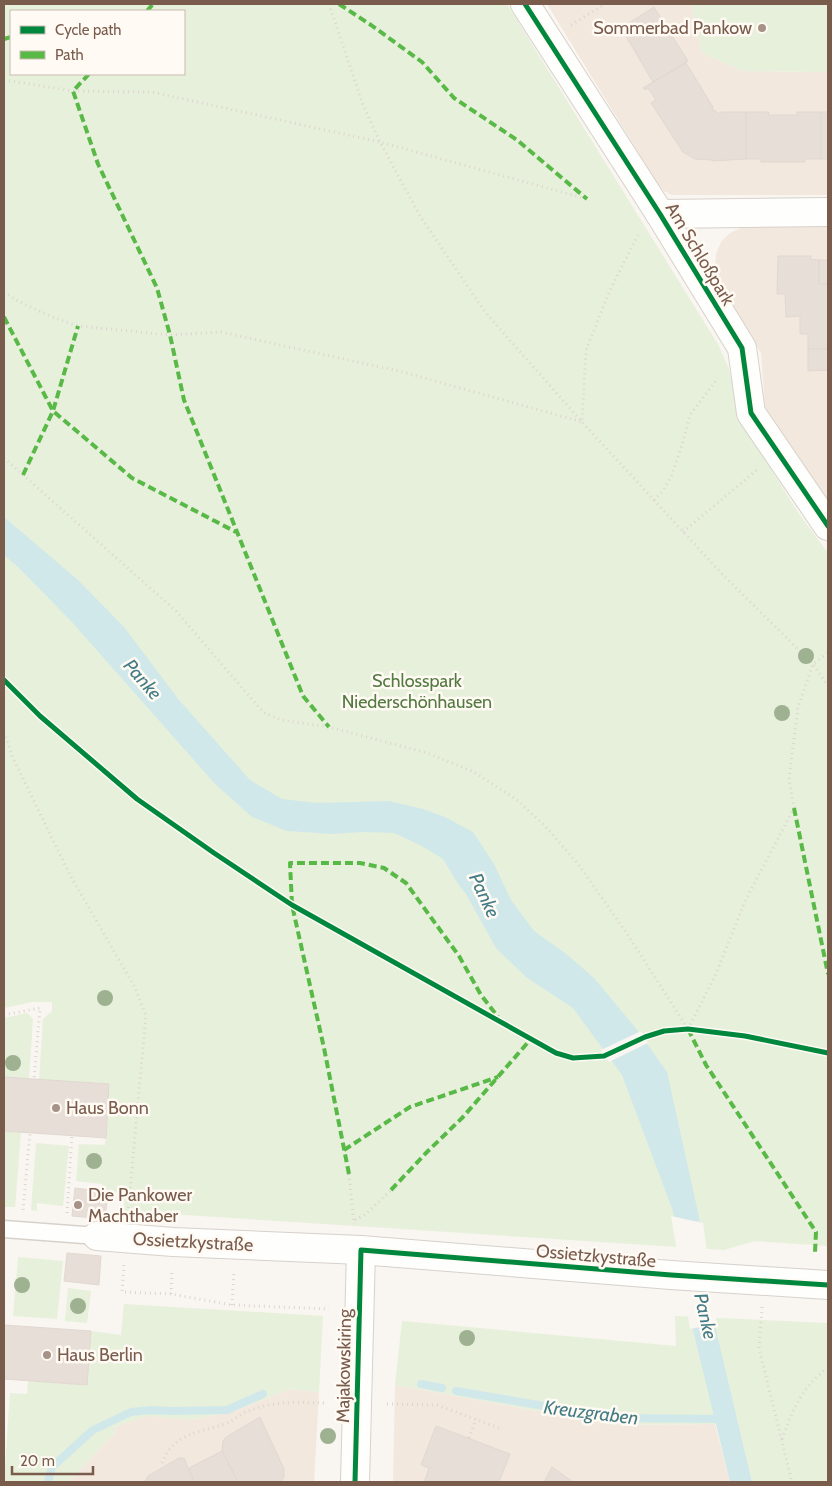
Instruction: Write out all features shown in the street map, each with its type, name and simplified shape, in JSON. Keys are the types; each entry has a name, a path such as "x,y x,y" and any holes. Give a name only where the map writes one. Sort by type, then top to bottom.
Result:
{"street":[{"name":"Am Schloßpark","path":"525,4 651,222 742,348 750,413 828,526"},
{"path":"651,222 828,212"},
{"name":"Ossietzkystraße","path":"97,1236 361,1250 671,1275 828,1284"},
{"name":"Majakowskiring","path":"355,1482 361,1250"}],"lane":[{"path":"4,1230 97,1236"}],"path":[{"path":"330,4 363,105 380,142 420,216 485,312 582,422 723,575 813,664 828,686"},
{"path":"568,27 606,4"},
{"path":"4,80 73,91 152,92 380,142 587,199"},
{"path":"582,422 586,350 610,290 651,222"},
{"path":"4,292 18,301 52,317 78,326 170,334 221,332 403,372 582,422"},
{"path":"654,500 663,491 670,477 682,445 690,415 742,348"},
{"path":"683,532 777,453"},
{"path":"4,458 176,611 263,712 281,720 329,727 427,753 472,772 516,799 546,827 578,864 626,932 688,1029"},
{"path":"688,1029 714,976 746,899 794,808 789,779 798,707 813,664 828,654"},
{"path":"4,680 40,716 137,799 214,854 292,906 556,1053 573,1058 604,1056 645,1037 664,1031 688,1029 745,1036 828,1053"},
{"path":"4,732 12,756 70,875 134,986 146,1015 122,1292 171,1294 232,1305 329,1309"},
{"path":"4,1014 40,1008 34,1080"},
{"path":"21,1230 30,1133"},
{"path":"66,1234 72,1135"},
{"path":"349,1174 354,1220 366,1214 391,1190"},
{"path":"232,1305 236,1244"},
{"path":"761,1312 759,1348 792,1482"},
{"path":"782,1440 792,1412 805,1389 828,1368"},
{"path":"162,1463 167,1450 181,1439 200,1431 226,1424 248,1411 292,1401 324,1403"},
{"path":"387,1404 437,1405 499,1428"},
{"path":"469,1438 476,1419"}],"shaded area":[{"path":"547,4 691,4 702,53 743,71 828,72 828,195 672,195 664,191 657,183"},
{"path":"828,225 828,510 772,425 765,408 761,353 717,280 715,267 716,254 721,242 730,233 741,228 753,226"},
{"path":"395,1385 614,1425 715,1424 730,1482 393,1482"},
{"path":"290,1389 319,1392 314,1482 68,1482 116,1432 115,1427 146,1415 191,1420 232,1412"}],"green space":[{"name":"Schlosspark Niederschönhausen","path":"4,4 507,4 719,346 729,369 742,422 797,511 828,553 828,1246 755,1241 724,1250 124,1211 124,1193 101,1191 102,1184 76,1181 79,1144 105,1145 109,1085 39,1080 43,1019 52,1011 52,1002 32,1002 4,1008"},
{"name":"Sommerbad Pankow","path":"691,4 828,4 828,72 743,71 702,53"},
{"path":"27,1013 33,1019 29,1079 4,1077 4,1018"},
{"path":"4,1131 21,1132 15,1207 4,1207"},
{"path":"36,1143 69,1146 63,1206 37,1203 37,1211 31,1210"},
{"path":"18,1257 63,1261 57,1319 13,1316"},
{"path":"68,1288 91,1291 87,1323 65,1321"},
{"path":"124,1304 323,1316 319,1392 290,1389 232,1412 191,1420 146,1416 115,1427 116,1432 68,1482 4,1482 10,1393 27,1394 28,1381 87,1385 91,1331 121,1335"},
{"path":"675,1316 828,1323 828,1482 752,1482 741,1436 715,1424 614,1425 395,1385 402,1321 676,1346"}],"water":[{"name":"Panke","path":"4,517 78,580 124,627 179,700 250,780 282,799 317,803 389,801 423,809 445,817 473,832 494,864 511,900 534,931 565,953 594,978 638,1031 667,1072 699,1217 715,1326 752,1482 730,1482 692,1326 673,1211 622,1075 573,1008 526,977 496,948 466,894 443,859 422,846 394,833 332,834 287,831 252,817 215,784 71,621 4,555"}],"pier":[{"path":"641,1031 648,1043 609,1062 602,1053 601,1050"},
{"path":"671,1216 703,1223 717,1324 690,1329"}],"building":[{"path":"654,7 688,61 653,82 621,28"},
{"path":"686,63 713,107 712,109 720,114 721,112 746,112 746,159 712,161 695,159 683,152 651,103 656,100 648,88 645,90 643,88"},
{"path":"746,112 769,112 768,115 797,115 797,112 821,112 821,159 805,159 805,162 761,162 761,159 746,159"},
{"path":"821,112 828,112 828,159 821,159"},
{"path":"778,256 811,256 810,259 819,260 819,284 828,284 828,349 808,349 808,334 800,334 800,316 786,317 785,294 777,294"},
{"path":"819,260 828,260 828,284 819,284"},
{"path":"808,349 828,349 828,370 808,371"},
{"name":"Haus Bonn","path":"4,1077 109,1084 106,1138 4,1131"},
{"path":"75,1188 108,1192 105,1219 72,1216"},
{"path":"67,1253 101,1256 99,1285 64,1281"},
{"name":"Haus Berlin","path":"4,1325 91,1331 87,1385 4,1379"},
{"path":"260,1417 284,1469 284,1477 281,1482 238,1482 222,1451 223,1441 226,1437"},
{"path":"436,1426 510,1454 499,1482 424,1482 429,1468 421,1465"},
{"path":"222,1451 238,1482 194,1482 189,1468"},
{"path":"179,1458 184,1458 194,1482 145,1482 148,1476"},
{"path":"552,1467 573,1482 544,1482"}],"waterway":[{"name":"Kreuzgraben","path":"421,1384 442,1388"},
{"name":"Kreuzgraben","path":"456,1391 615,1418 724,1419"},
{"name":"Kreuzgraben","path":"48,1482 52,1467 93,1430 131,1412 152,1410 227,1410 263,1394"}],"marked path":[{"path":"148,10 153,4"},
{"path":"339,4 422,62 454,98 517,140 587,199"},
{"path":"4,39 10,37"},
{"path":"88,75 73,91 98,164 157,288 170,335 184,400 303,696 329,727"},
{"path":"4,317 53,411 132,478 236,532"},
{"path":"23,475 53,411 78,326"},
{"path":"794,808 828,974"},
{"path":"349,1174 324,1048 292,905 290,863 360,863 384,868 406,883 459,956 481,995 498,1017"},
{"path":"688,1029 706,1065 816,1232 815,1252"},
{"path":"391,1190 463,1117 530,1040"},
{"path":"344,1150 410,1107 498,1077"}],"cycle path":[{"path":"525,4 660,214 742,348 751,413 828,526"},
{"path":"4,680 40,716 137,799 214,853 292,905 556,1053 573,1058 604,1056 645,1037 664,1031 688,1029 745,1036 828,1053"},
{"path":"355,1482 361,1250 671,1275 828,1285"}],"place":[{"name":"Sommerbad Pankow","path":"762,28"},
{"name":"Haus Bonn","path":"56,1108"},
{"name":"Die Pankower Machthaber","path":"78,1205"},
{"name":"Haus Berlin","path":"47,1355"}]}
